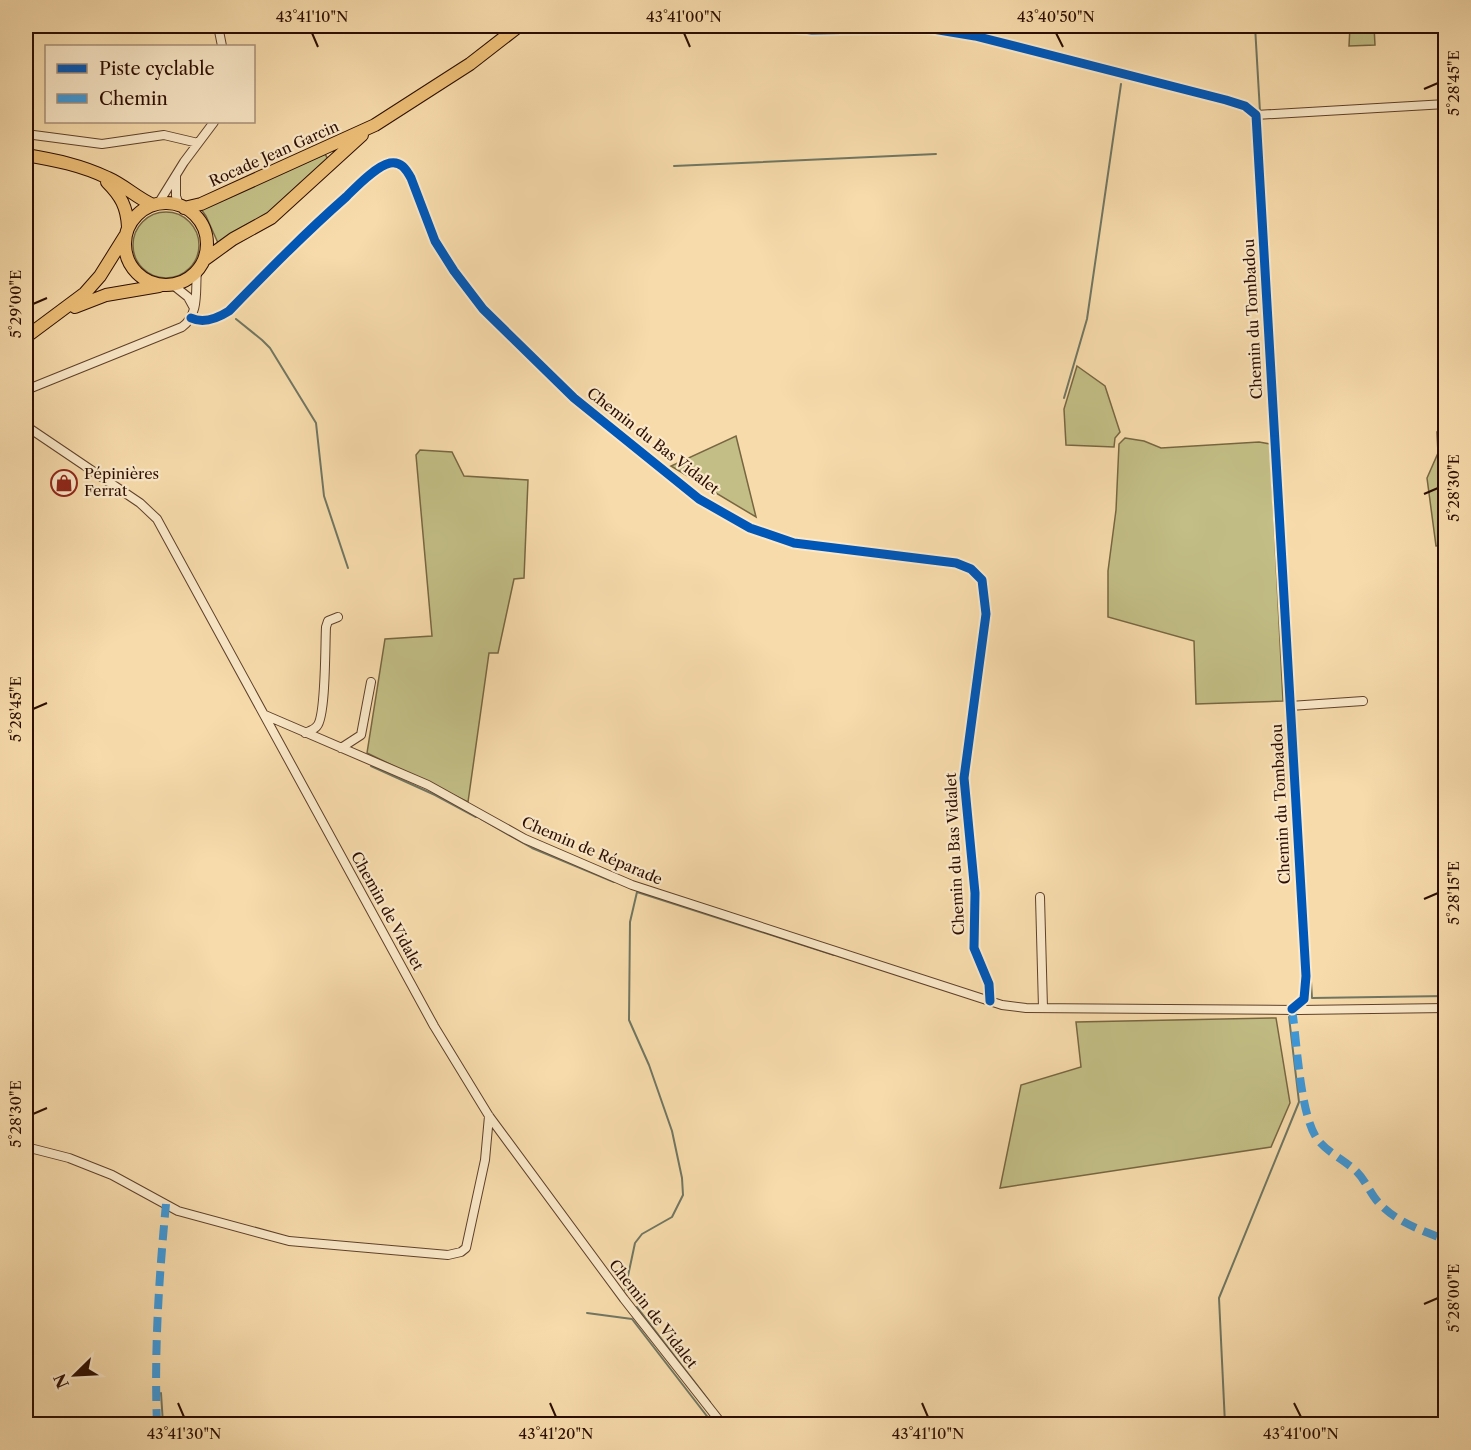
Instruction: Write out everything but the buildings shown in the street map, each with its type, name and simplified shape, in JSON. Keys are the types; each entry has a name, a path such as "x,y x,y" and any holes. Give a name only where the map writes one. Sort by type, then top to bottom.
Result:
{"main road":[{"name":"Rocade Jean Garcin","path":"182,206 195,206 222,195 375,124 471,64 519,26"},
{"name":"Rocade Jean Garcin","path":"204,260 233,239 271,218 375,124"},
{"path":"26,155 76,164 110,178 141,200 182,206 194,215 206,236 207,248 204,260 190,278 167,285 106,295 52,318"},
{"path":"100,174 125,205 127,231 125,249 129,262 137,274 148,282 167,285"},
{"path":"26,337 85,293 100,276 138,213 156,204"}],"street":[{"path":"218,26 222,45"},
{"path":"775,26 812,30 927,28 975,36 1226,100 1245,106 1256,115 1446,104"},
{"name":"Chemin du Tombadou","path":"1256,115 1306,976 1304,999 1292,1010"},
{"path":"156,204 213,123"},
{"path":"26,134 102,144 164,135 198,143"},
{"name":"Chemin du Bas Vidalet","path":"191,318 196,321 207,320 230,311 297,241 357,186 383,166 389,163 398,164 407,170 411,178 442,253 483,309 574,398 699,499 750,528 794,543 956,563 972,569 982,580 986,614 964,778 975,893 974,948 989,984 990,1001"},
{"path":"176,174 176,196 182,206"},
{"path":"26,390 172,333 182,327 191,318 194,309 197,271"},
{"path":"167,285 188,297 194,309"},
{"name":"Chemin de Vidalet","path":"26,426 140,503 157,519 434,1026 489,1116 624,1299 722,1425"},
{"path":"305,733 315,729 319,724 326,627 328,621 338,617"},
{"path":"341,748 361,735 371,682"},
{"path":"1290,706 1363,701"},
{"name":"Chemin de Réparade","path":"265,716 428,785 525,839 632,885 1010,1006 1292,1010 1446,1008"},
{"path":"1040,897 1043,1008"},
{"path":"26,1147 69,1158 112,1175 178,1211 289,1241 448,1255 461,1252 466,1248 485,1160 489,1116"}],"shaded area":[{"path":"1350,26 1374,26 1375,45 1349,46"},
{"path":"325,154 328,159 271,212 218,243 201,209"},
{"path":"166,212 179,215 189,222 196,232 199,245 196,258 189,268 179,275 166,278 153,275 143,268 136,258 133,245 136,232 143,222 153,215"},
{"path":"1077,366 1105,386 1120,432 1115,438 1114,447 1066,445 1064,409"},
{"path":"1437,432 1445,432 1446,545 1436,546 1427,478 1438,453"},
{"path":"736,436 756,517 671,466"},
{"path":"1125,438 1144,441 1161,448 1259,442 1270,444 1283,701 1196,704 1194,641 1108,617 1108,571 1116,510 1119,444"},
{"path":"420,450 452,452 464,476 528,480 524,578 514,579 498,653 489,653 468,802 367,753 385,639 432,636 416,455"},
{"path":"1276,1018 1290,1103 1271,1147 1000,1188 1021,1085 1081,1067 1076,1022"}],"waterway":[{"path":"1255,26 1260,112"},
{"path":"1064,398 1087,319 1121,84"},
{"path":"1261,118 1294,702"},
{"path":"674,166 936,154"},
{"path":"236,319 270,348 316,423 324,496 348,568"},
{"path":"1295,708 1312,998 1446,996"},
{"path":"371,766 435,795 476,817"},
{"path":"481,819 532,848 614,882"},
{"path":"625,1290 635,1243 642,1234 672,1217 683,1195 682,1178 672,1131 649,1065 629,1020 630,922 637,892 834,955"},
{"path":"1225,1424 1219,1298 1299,1102 1289,1017"},
{"path":"637,1307 710,1402"},
{"path":"587,1313 632,1319 713,1424"},
{"path":"161,1393 163,1424"}],"marked path":[{"path":"1292,1009 1303,1097 1312,1129 1318,1140 1357,1172 1385,1209 1409,1225 1446,1240"},
{"path":"157,1424 158,1314 166,1204"}],"cycle path":[{"path":"775,26 812,30 927,28 975,36 1226,100 1245,106 1256,115 1306,976 1304,999 1292,1009"},
{"path":"191,318 211,319 229,311 366,177 384,165 397,163 411,178 435,241 483,309 574,398 699,499 750,528 794,543 956,563 971,569 982,580 986,614 964,778 975,893 974,948 989,984 990,1001"}],"place":[{"name":"Pépinières Ferrat","path":"64,483"}]}
